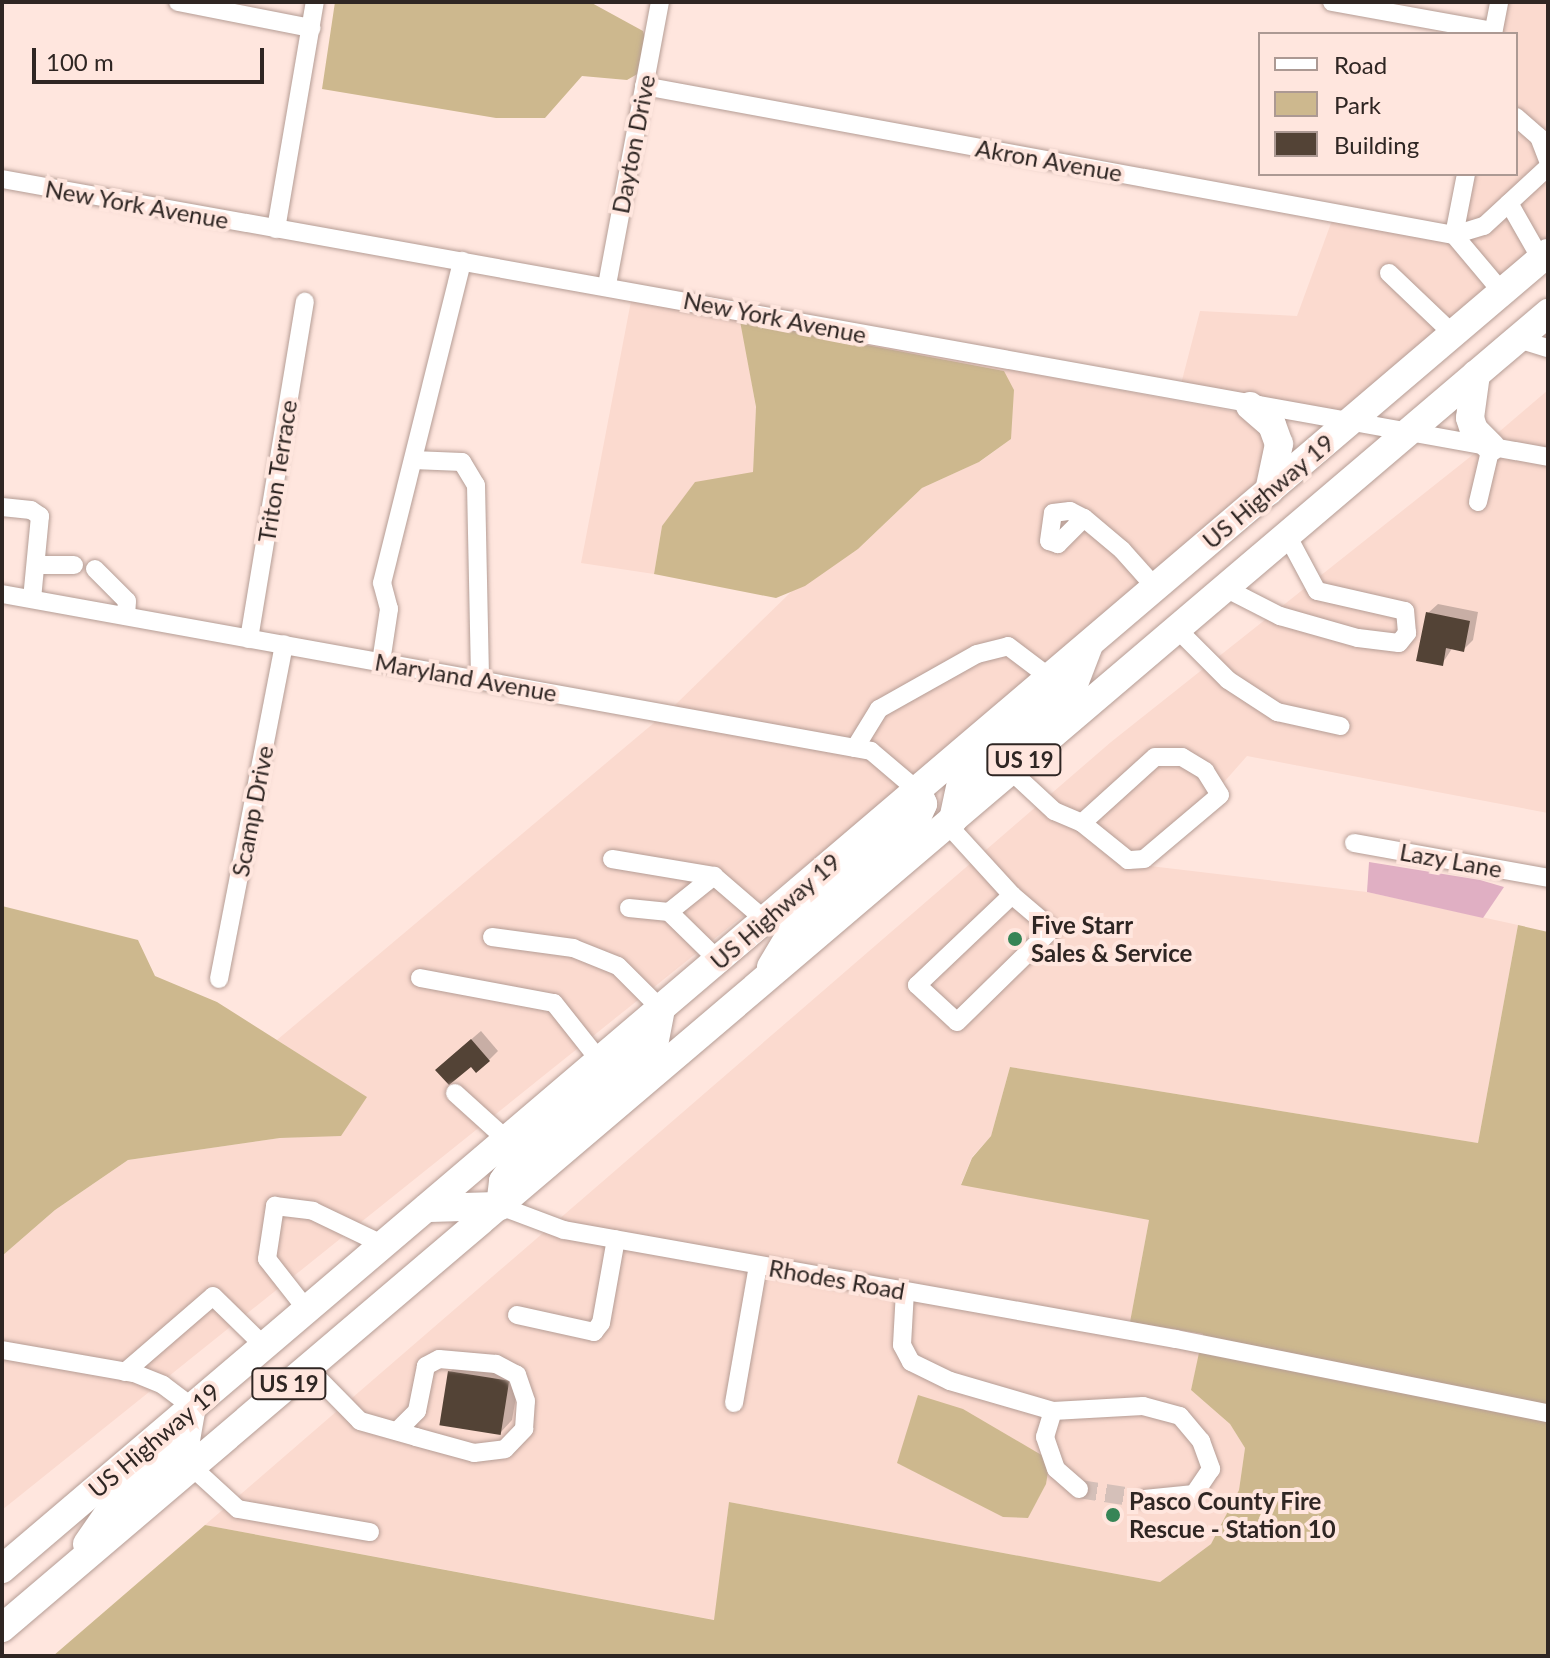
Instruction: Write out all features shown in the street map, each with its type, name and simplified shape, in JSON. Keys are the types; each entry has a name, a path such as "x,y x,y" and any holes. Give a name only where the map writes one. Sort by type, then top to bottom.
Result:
{"highway":[{"name":"US Highway 19","path":"2,1569 1544,256"},
{"name":"US Highway 19","path":"2,1628 1548,313"},
{"path":"1476,374 1470,418 1474,430 1491,447"},
{"path":"1250,406 1272,425 1279,444 1269,491"},
{"path":"951,823 961,781 1074,684 1090,643"},
{"path":"760,985 796,925 915,822 923,804 917,790"},
{"path":"427,1208 500,1206 503,1181 517,1161 654,1045 661,1009"},
{"path":"79,1563 93,1528 186,1440 192,1407"}],"street":[{"path":"178,2 311,28"},
{"path":"276,229 315,2"},
{"name":"Dayton Drive","path":"607,285 660,2"},
{"path":"1332,2 1493,32 1499,2"},
{"name":"Akron Avenue","path":"644,86 1454,235"},
{"path":"1518,119 1539,137 1548,160"},
{"path":"1454,235 1484,226 1548,167"},
{"path":"1454,235 1466,176"},
{"name":"New York Avenue","path":"2,179 607,285 1347,424 1548,457"},
{"path":"1509,203 1544,256"},
{"path":"1454,235 1502,292"},
{"path":"381,662 389,609 382,583 462,261"},
{"path":"1389,273 1453,334"},
{"name":"Triton Terrace","path":"249,639 305,302"},
{"path":"1518,339 1548,348"},
{"path":"1478,502 1491,447"},
{"path":"413,460 462,462 476,485 480,680"},
{"path":"2,507 31,510 40,516 32,599"},
{"path":"1084,518 1155,587"},
{"path":"1225,588 1280,616 1399,643 1407,633 1405,611 1317,591 1287,535"},
{"path":"36,565 74,565"},
{"path":"95,569 127,601 126,616"},
{"name":"Maryland Avenue","path":"2,594 855,748 889,762 917,790"},
{"path":"1177,629 1228,680 1277,712 1340,726"},
{"name":"Scamp Drive","path":"219,979 284,644"},
{"path":"855,748 879,709 977,654 1008,646 1049,677"},
{"path":"1011,771 1054,811 1082,823 1128,860 1144,859 1220,795 1205,771 1182,757 1155,757 1082,823"},
{"path":"951,823 1012,895 1052,929 957,1022 917,985 1012,895"},
{"name":"Lazy Lane","path":"1354,843 1548,878"},
{"path":"612,859 714,876 765,920"},
{"path":"669,912 714,876"},
{"path":"629,908 669,912 718,960"},
{"path":"492,937 573,948 618,966 661,1009"},
{"path":"420,978 554,1003 600,1061"},
{"path":"455,1093 507,1140"},
{"path":"307,1310 267,1259 275,1206 313,1211 384,1245"},
{"name":"Rhodes Road","path":"500,1206 564,1230 1176,1339 1548,1413"},
{"path":"517,1315 594,1332 601,1323 616,1239"},
{"path":"734,1403 758,1266"},
{"path":"905,1291 902,1345 911,1362 950,1381 1053,1411 1143,1406 1180,1416 1201,1441 1211,1469 1194,1494 1144,1499"},
{"path":"125,1372 213,1296 264,1346"},
{"path":"2,1350 125,1372 163,1385 192,1407"},
{"path":"308,1368 360,1421 474,1453 505,1449 524,1429 526,1401 517,1375 496,1364 439,1359 426,1366 417,1411 397,1431"},
{"path":"1053,1411 1045,1437 1056,1469 1079,1489"},
{"path":"192,1467 238,1509 370,1532"}],"shaded area":[{"path":"1501,2 1548,2 1548,242 1345,414 1181,384 1200,311 1297,316 1334,215 1458,241 1470,176 1518,176 1518,32 1496,32"},
{"path":"631,301 648,302 1247,414 1266,431 1262,485 966,737 2,1510 2,1256 55,1210 128,1160 280,1138 341,1135 366,1097 277,1040 674,706 792,591 858,549 922,488 981,461 1011,439 741,321 756,408 753,472 662,526 654,574 581,563"},
{"path":"1548,390 1548,448 1493,437"},
{"path":"1475,453 1548,466 1548,813 1247,756 1150,866 1367,892 1518,925 1478,1143 1010,1067 991,1136 972,1157 961,1184 1149,1220 1130,1322 1204,1334 1191,1390 1230,1424 1245,1448 1239,1490 1211,1544 1160,1582 729,1502 715,1620 205,1525 1111,742","holes":["898,1463 1028,1518 1003,1516"]},
{"path":"1369,862 1480,880 1504,887 1483,918 1367,892"}],"green space":[{"path":"335,2 590,2 643,31 653,65 627,80 582,76 545,118 496,118 322,89"},
{"path":"740,321 1004,371 1014,390 1011,439 979,462 922,488 858,549 805,586 776,598 654,574 662,526 695,482 753,472 756,407"},
{"path":"2,906 138,940 155,976 217,1002 367,1097 341,1136 280,1138 128,1160 55,1210 2,1256"},
{"path":"1518,925 1548,932 1548,1656 53,1656 205,1525 714,1620 729,1502 1160,1582 1211,1544 1239,1490 1245,1448 1230,1424 1191,1390 1203,1334 1130,1322 1149,1220 961,1185 972,1158 991,1136 1010,1067 1478,1143"},
{"path":"918,1395 963,1409 1050,1460 1046,1484 1028,1518 1003,1517 897,1463"}],"building":[{"path":"1426,612 1470,621 1464,652 1446,648 1443,666 1416,661"},
{"path":"471,1039 490,1061 476,1073 471,1067 449,1085 435,1070"},
{"path":"448,1371 509,1381 501,1435 439,1425"}],"tunnel":[{"path":"1079,1489 1144,1499"}],"place":[{"name":"Five Starr Sales & Service","path":"1015,939"},
{"name":"Pasco County Fire Rescue - Station 10","path":"1113,1515"}]}
